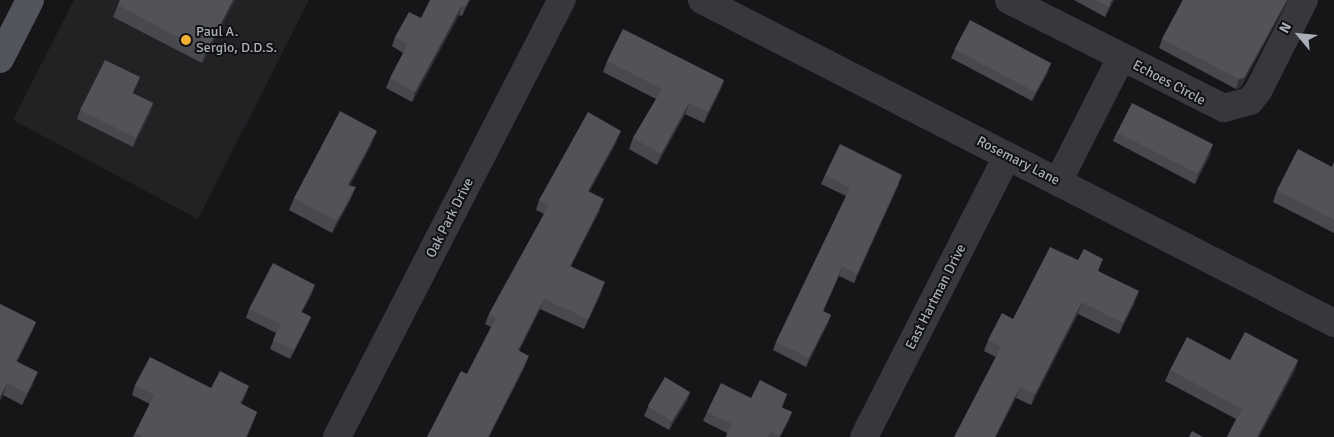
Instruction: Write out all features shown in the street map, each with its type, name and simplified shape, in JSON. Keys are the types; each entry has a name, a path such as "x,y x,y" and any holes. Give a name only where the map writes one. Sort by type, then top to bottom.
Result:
{"main road":[{"path":"0,59 30,0"}],"street":[{"name":"Oak Park Drive","path":"337,437 562,0"},
{"name":"Rosemary Lane","path":"702,0 1334,322"},
{"name":"Echoes Circle","path":"1009,0 1211,106 1237,107 1258,91 1304,0"},
{"name":"Echoes Circle","path":"1058,182 1121,58"},
{"name":"East Hartman Drive","path":"864,437 1007,156"}],"shaded area":[{"path":"74,0 309,0 198,219 13,120"}],"building":[{"name":"Paul A. Sergio, D.D.S.","path":"120,0 233,0 206,52 118,5"},
{"path":"430,0 469,0 465,7 462,5 415,92 390,78 408,44 395,37 409,12 421,18"},
{"path":"1095,0 1112,0 1109,7"},
{"path":"1183,0 1287,0 1244,78 1239,79 1162,39"},
{"path":"970,20 1051,63 1036,92 955,49"},
{"path":"623,29 724,80 708,112 689,103 661,154 633,138 662,89 607,61"},
{"path":"105,60 140,77 132,93 153,103 136,138 80,110"},
{"path":"1132,103 1213,144 1198,174 1117,132"},
{"path":"340,111 377,131 348,185 356,187 337,221 294,198"},
{"path":"588,112 621,131 588,191 604,199 570,266 605,282 588,319 544,299 518,350 529,356 488,437 427,437 461,371 467,374 496,318 489,314 549,205 539,200"},
{"path":"840,144 902,175 857,274 842,267 823,311 831,315 809,358 776,342 850,188 825,175"},
{"path":"1298,149 1332,167 1334,162 1334,220 1277,190"},
{"path":"1050,247 1078,260 1084,249 1103,259 1098,271 1139,291 1123,323 1082,302 1035,394 1020,387 995,437 954,437 1001,347 988,340 1002,313 1013,319"},
{"path":"273,263 315,285 301,312 311,317 294,350 273,340 281,324 249,309"},
{"path":"0,304 36,322 16,361 38,372 27,393 7,383 0,397"},
{"path":"1245,332 1298,360 1257,437 1227,437 1242,409 1170,370 1187,337 1230,360"},
{"path":"150,357 211,388 220,371 249,386 240,403 257,412 246,437 143,437 135,433 154,395 135,385"},
{"path":"665,377 690,392 672,421 647,406"},
{"path":"760,380 787,394 781,407 792,412 780,436 770,431 768,437 726,437 732,424 707,412 721,383 751,398"},
{"path":"1192,431 1203,437 1189,437"}],"place":[{"name":"Paul A. Sergio, D.D.S.","path":"186,40"}]}
